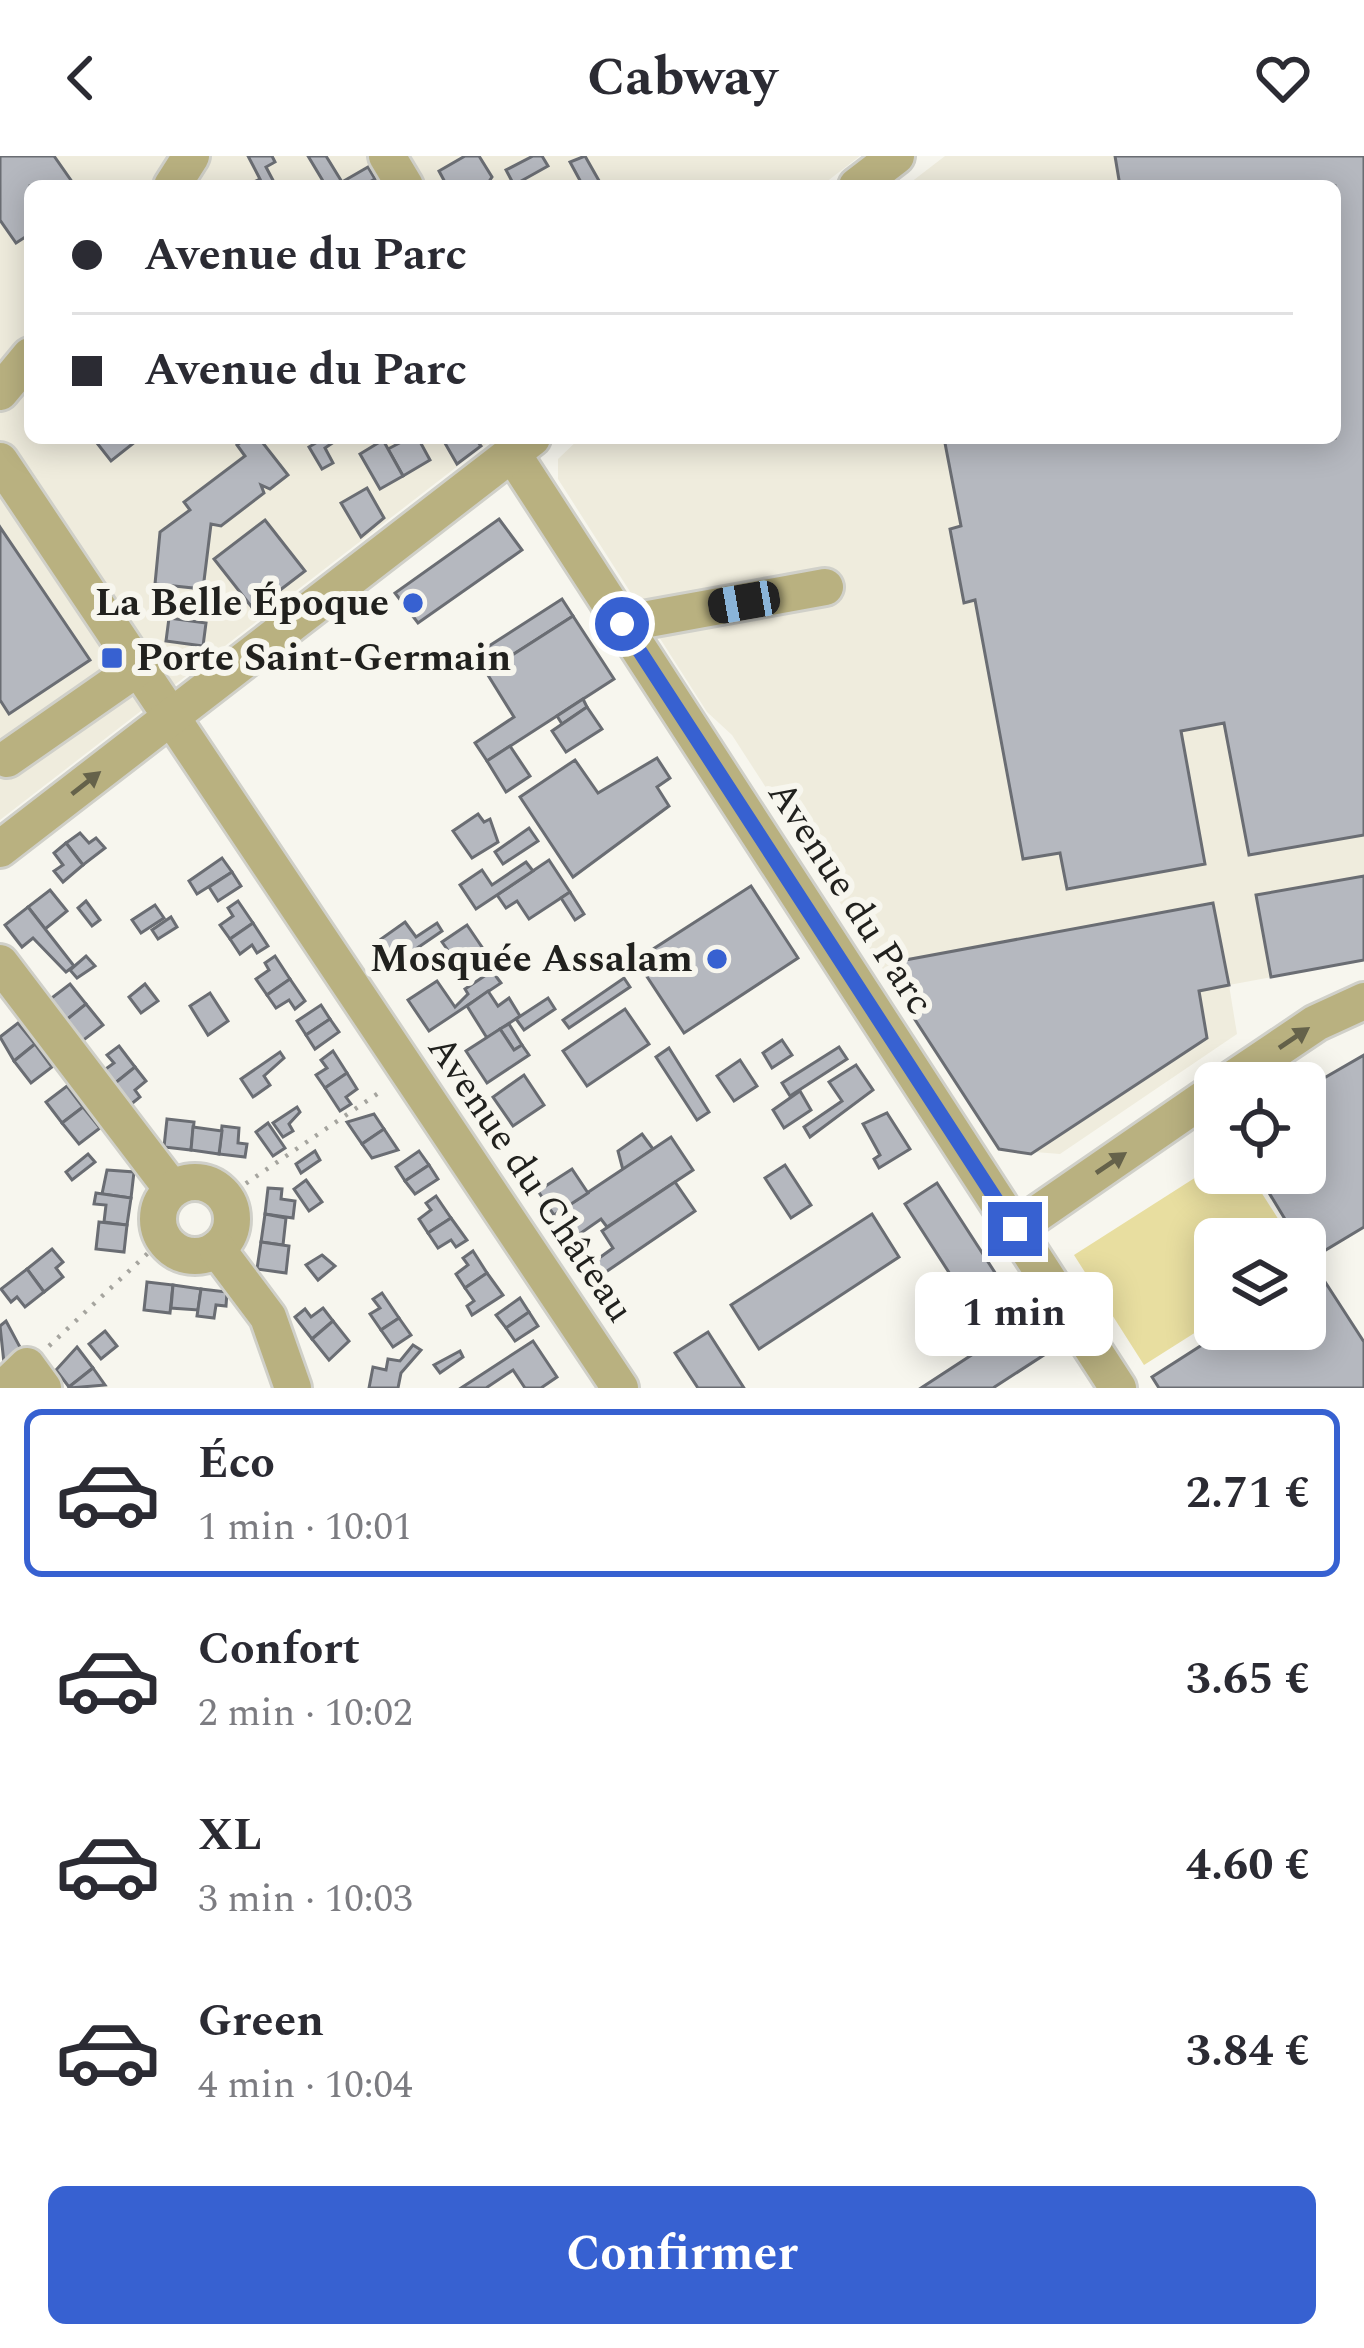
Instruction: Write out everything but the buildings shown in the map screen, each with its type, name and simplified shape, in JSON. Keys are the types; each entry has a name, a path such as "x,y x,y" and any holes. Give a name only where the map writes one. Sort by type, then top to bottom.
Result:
{"street":[{"path":"865,180 896,156"},
{"path":"0,392 24,363"},
{"path":"0,849 522,446"},
{"name":"Avenue du Parc","path":"522,446 622,624 1015,1229 1106,1384"},
{"name":"Avenue du Château","path":"5,480 139,667 620,1388"},
{"path":"622,624 825,587"},
{"path":"45,815 3,755 139,667"},
{"path":"0,963 172,1189"},
{"path":"1258,1062 1316,1023 1364,1001"},
{"path":"1015,1229 1194,1105"},
{"path":"200,1182 226,1197 231,1230 217,1249 194,1256 171,1248 163,1239 159,1206 172,1189 200,1182"},
{"path":"217,1249 268,1318 293,1388"}],"path":[{"path":"226,1197 407,1074"},
{"path":"25,1381 163,1239"}],"shaded area":[{"path":"0,156 860,156 829,180 24,180 24,444 486,444 0,820"},
{"path":"945,156 1364,156 1364,960 1229,985 1237,1034 1060,1154 999,1149 732,735 707,712 558,479 558,459 574,444 1341,444 1341,180 914,180"},
{"path":"1194,1178 1194,1194 1262,1194 1278,1218 1194,1218 1194,1333 1144,1365 1074,1255"}],"place":[{"name":"La Belle Époque","path":"413,603"},
{"name":"Porte Saint-Germain","path":"112,658"},
{"name":"Mosquée Assalam","path":"717,959"}],"route":[{"path":"622,624 1015,1229"}]}
